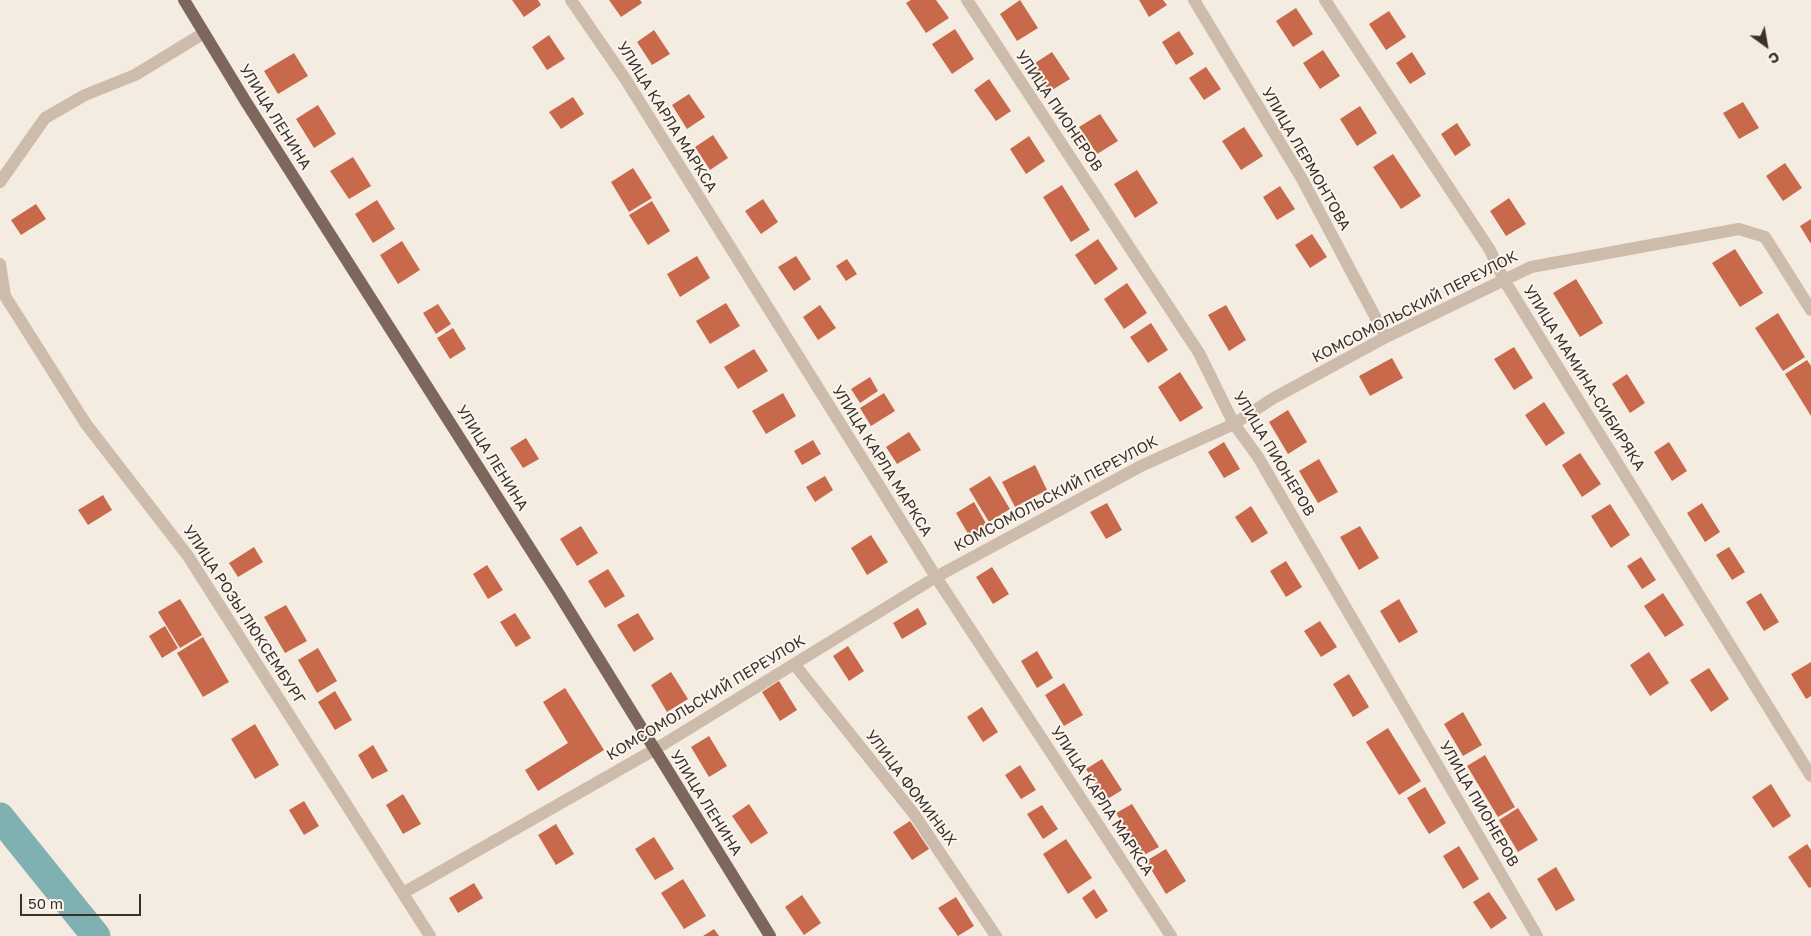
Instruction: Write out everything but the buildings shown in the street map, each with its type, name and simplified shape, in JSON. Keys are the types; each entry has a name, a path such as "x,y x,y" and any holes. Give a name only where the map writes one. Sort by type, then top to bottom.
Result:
{"main road":[{"name":"УЛИЦА ЛЕНИНА","path":"184,0 557,591 770,936"}],"street":[{"name":"УЛИЦА КАРЛА МАРКСА","path":"571,0 626,80 936,577 1171,936"},
{"name":"УЛИЦА ПИОНЕРОВ","path":"967,0 1199,353 1234,424 1258,457 1537,936"},
{"name":"УЛИЦА ЛЕРМОНТОВА","path":"1194,0 1302,179 1386,337"},
{"name":"УЛИЦА МАМИНА-СИБИРЯКА","path":"1325,0 1490,250 1504,280 1811,776"},
{"path":"0,182 45,118 85,95 136,75 204,34"},
{"name":"КОМСОМОЛЬСКИЙ ПЕРЕУЛОК","path":"403,892 654,750 936,577 1141,466 1203,436 1234,424 1272,399 1386,337 1531,267 1739,229 1765,237 1811,310"},
{"name":"УЛИЦА РОЗЫ ЛЮКСЕМБУРГ","path":"0,264 5,296 81,416 188,556 430,936"},
{"name":"УЛИЦА ФОМИНЫХ","path":"794,664 914,814 996,936"}],"waterway":[{"path":"0,817 96,936"}]}
